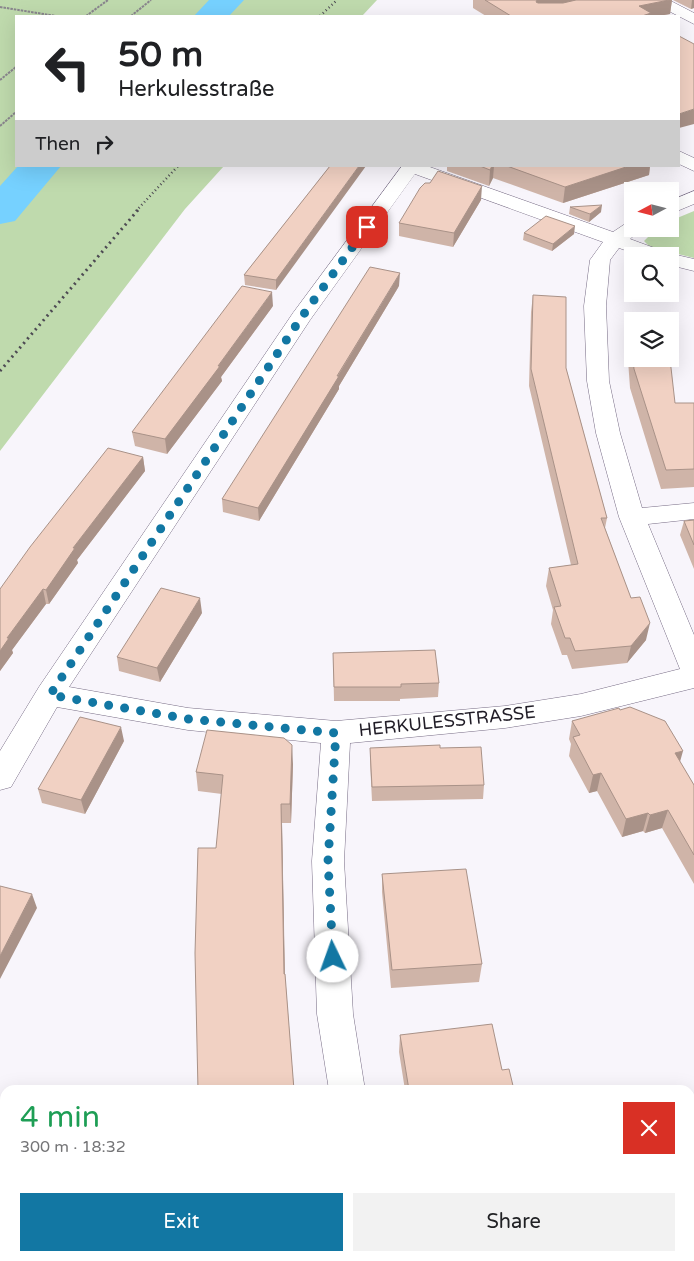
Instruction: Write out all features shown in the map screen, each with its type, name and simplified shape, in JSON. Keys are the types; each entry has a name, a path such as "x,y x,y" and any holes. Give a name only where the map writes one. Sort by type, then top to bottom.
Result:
{"street":[{"path":"658,0 693,18"},
{"path":"680,157 694,166"},
{"path":"0,778 50,695 301,318 412,167 623,234 645,247"},
{"path":"679,204 694,197"},
{"path":"623,234 600,260 596,281 598,381 608,433 632,517 694,669"},
{"path":"679,261 694,264"},
{"path":"632,517 694,511"},
{"name":"HERKULESSTRASSE","path":"50,695 188,719 336,733 505,717 581,705 656,684 694,677"},
{"path":"336,733 328,861 335,1014 346,1085"}],"path":[{"path":"87,15 108,0"},
{"path":"132,15 150,0"},
{"path":"0,7 52,15"},
{"path":"0,80 15,68"},
{"path":"0,126 15,113"}],"green space":[{"path":"0,0 377,0 363,15 15,15 15,167 223,167 185,209 0,451"},
{"path":"694,211 694,258 679,254 679,247 650,247 644,241 647,238 679,238 679,217"}],"building":[{"path":"485,0 537,0 536,2 538,3 563,3 576,0 669,0 639,6 651,13 645,15 509,15"},
{"path":"680,37 694,44 694,109 680,114"},
{"path":"329,167 358,167 276,280 244,275"},
{"path":"510,167 626,167 565,187"},
{"path":"438,171 482,186 454,233 399,223 420,188 425,183 430,183"},
{"path":"602,205 590,214 570,207"},
{"path":"546,216 575,226 553,244 524,233"},
{"path":"370,267 400,273 258,508 222,499"},
{"path":"242,286 272,292 218,366 220,366 165,439 132,432"},
{"path":"533,295 566,297 566,368 607,518 601,518 631,598 640,597 650,623 631,646 575,651 570,638 565,638 554,607 561,606 549,568 578,564 531,369"},
{"path":"634,367 671,367 675,403 694,403 694,469 666,470"},
{"path":"108,448 143,457 73,548 75,548 46,590 43,589 7,638 9,638 0,651 0,589 30,547"},
{"path":"694,520 694,545 684,521"},
{"path":"161,588 200,598 157,668 117,657"},
{"path":"435,650 439,683 401,684 401,687 334,687 333,653"},
{"path":"630,707 665,721 683,751 675,753 694,785 694,855 668,810 626,819 601,773 593,775 573,737 580,735 572,721 619,708 620,710"},
{"path":"80,717 121,727 81,800 38,789"},
{"path":"207,730 284,738 292,745 290,804 281,804 284,974 294,1085 198,1085 195,953 198,848 216,848 223,775 196,772"},
{"path":"440,745 440,748 481,747 484,785 372,787 370,748"},
{"path":"466,869 482,964 392,970 382,874"},
{"path":"0,886 32,894 0,956"},
{"path":"492,1024 502,1070 509,1069 513,1085 408,1085 400,1035"}],"waterway":[{"path":"211,15 228,0"},
{"path":"0,212 29,177 41,167"}],"railway":[{"path":"321,15 337,0"},
{"path":"136,211 177,167"},
{"path":"0,371 138,210"}],"route":[{"path":"333,957 328,861 336,733 188,719 50,695 301,318 367,227"}]}
